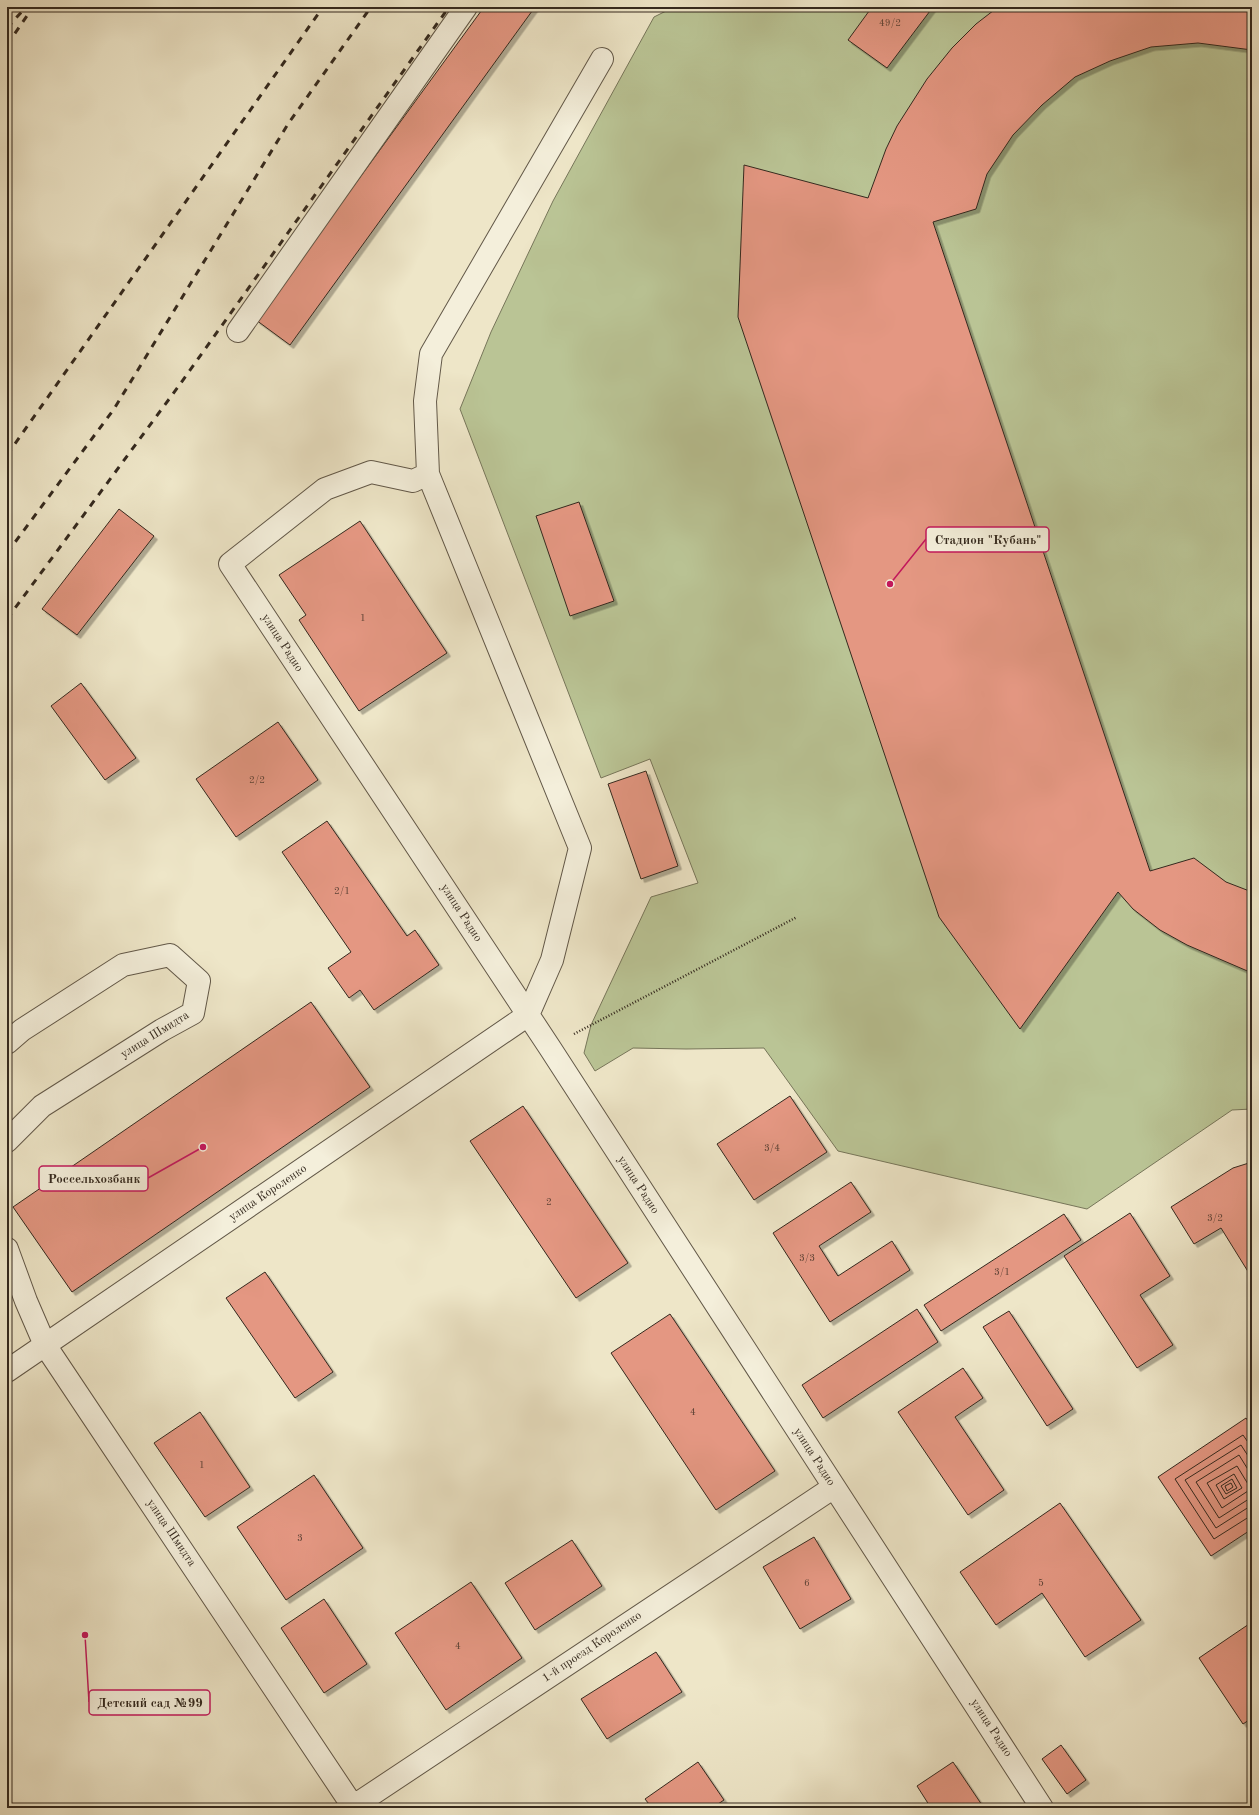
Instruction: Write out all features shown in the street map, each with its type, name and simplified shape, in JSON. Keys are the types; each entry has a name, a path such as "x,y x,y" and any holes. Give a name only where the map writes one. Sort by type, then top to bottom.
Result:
{"street":[{"path":"238,332 466,7"},
{"path":"528,1015 552,960 580,848 428,474 425,401 431,354 602,59"},
{"name":"улица Радио","path":"428,474 413,482 371,472 325,489 230,564 550,1048 1042,1808"},
{"name":"улица Шмидта","path":"7,1043 22,1030 123,966 170,955 199,981 193,1013 162,1030 42,1106 7,1141"},
{"name":"улица Короленко","path":"7,1371 528,1015"},
{"name":"улица Шмидта","path":"7,1249 26,1301 45,1345 352,1808"},
{"name":"1-й проезд Короленко","path":"352,1808 834,1487"}],"path":[{"path":"550,1048 797,917"}],"green space":[{"path":"674,7 1252,7 1252,1109 1232,1110 1087,1209 838,1151 764,1048 633,1048 595,1071 584,1053 591,1025 651,897 698,883 650,759 601,778 460,409 491,332 553,201 654,17"}],"building":[{"path":"484,7 535,7 290,345 256,320"},
{"path":"872,7 933,7 887,68 848,40"},
{"path":"998,7 1252,7 1252,50 1198,43 1151,47 1110,61 1075,77 1042,105 1013,135 987,174 976,209 933,222 1150,871 1194,858 1226,882 1252,892 1252,973 1187,945 1160,930 1133,909 1118,892 1020,1029 939,917 738,317 744,165 868,198 886,149 897,126 927,79 952,48 976,24"},
{"path":"579,502 614,601 570,616 536,516"},
{"path":"119,509 154,536 77,635 42,609"},
{"path":"360,521 447,653 359,711 299,620 306,615 279,575"},
{"path":"81,683 136,758 105,780 51,706"},
{"path":"278,722 318,780 236,837 196,779"},
{"path":"646,771 678,866 641,879 608,784"},
{"path":"327,821 407,936 415,930 439,965 374,1010 360,990 349,998 328,968 351,952 282,852"},
{"path":"311,1002 370,1087 72,1292 13,1207"},
{"path":"790,1096 827,1152 754,1200 717,1144"},
{"path":"523,1106 628,1263 576,1298 470,1141"},
{"path":"1252,1162 1252,1278 1221,1228 1194,1244 1171,1207 1233,1168"},
{"path":"851,1182 871,1212 819,1246 838,1276 892,1241 910,1270 830,1322 773,1233"},
{"path":"1130,1213 1170,1276 1140,1295 1173,1345 1137,1368 1064,1256"},
{"path":"1064,1214 1081,1240 941,1331 924,1305"},
{"path":"265,1272 333,1372 295,1398 226,1298"},
{"path":"917,1309 938,1342 823,1418 802,1385"},
{"path":"1009,1311 1073,1409 1047,1426 983,1327"},
{"path":"670,1314 775,1471 716,1510 611,1353"},
{"path":"963,1368 983,1398 955,1417 1004,1490 968,1515 898,1412"},
{"path":"200,1412 250,1487 205,1517 154,1443"},
{"path":"1246,1418 1252,1427 1252,1529 1211,1556 1158,1477"},
{"path":"1243,1435 1252,1448 1252,1515 1214,1539 1175,1479"},
{"path":"1241,1445 1252,1462 1252,1505 1216,1528 1185,1480"},
{"path":"1239,1455 1252,1476 1252,1497 1219,1518 1196,1482"},
{"path":"1237,1466 1251,1489 1222,1508 1207,1483"},
{"path":"1234,1474 1242,1488 1224,1499 1216,1485"},
{"path":"314,1475 363,1548 286,1600 237,1527"},
{"path":"1232,1479 1237,1488 1226,1494 1221,1486"},
{"path":"1231,1483 1233,1487 1227,1491 1225,1486"},
{"path":"1060,1503 1141,1620 1085,1657 1042,1593 996,1625 960,1572"},
{"path":"814,1537 851,1599 800,1629 763,1567"},
{"path":"572,1540 602,1586 535,1630 505,1583"},
{"path":"471,1582 522,1658 446,1710 395,1633"},
{"path":"324,1599 367,1664 324,1693 281,1628"},
{"path":"1252,1622 1252,1718 1243,1724 1199,1658"},
{"path":"656,1652 682,1692 607,1739 581,1699"},
{"path":"1061,1745 1086,1780 1067,1794 1042,1759"},
{"path":"698,1762 724,1800 712,1808 652,1808 645,1799"},
{"path":"953,1762 984,1808 931,1808 917,1786"}],"railway":[{"path":"7,28 26,7"},
{"path":"7,45 33,7"},
{"path":"7,455 323,7"},
{"path":"7,553 114,409 288,124 371,7"},
{"path":"7,619 178,387 449,7"}],"place":[{"name":"Стадион \"Кубань\"","path":"890,584"},
{"name":"Россельхозбанк","path":"203,1147"},
{"name":"Детский сад №99","path":"85,1635"}]}
